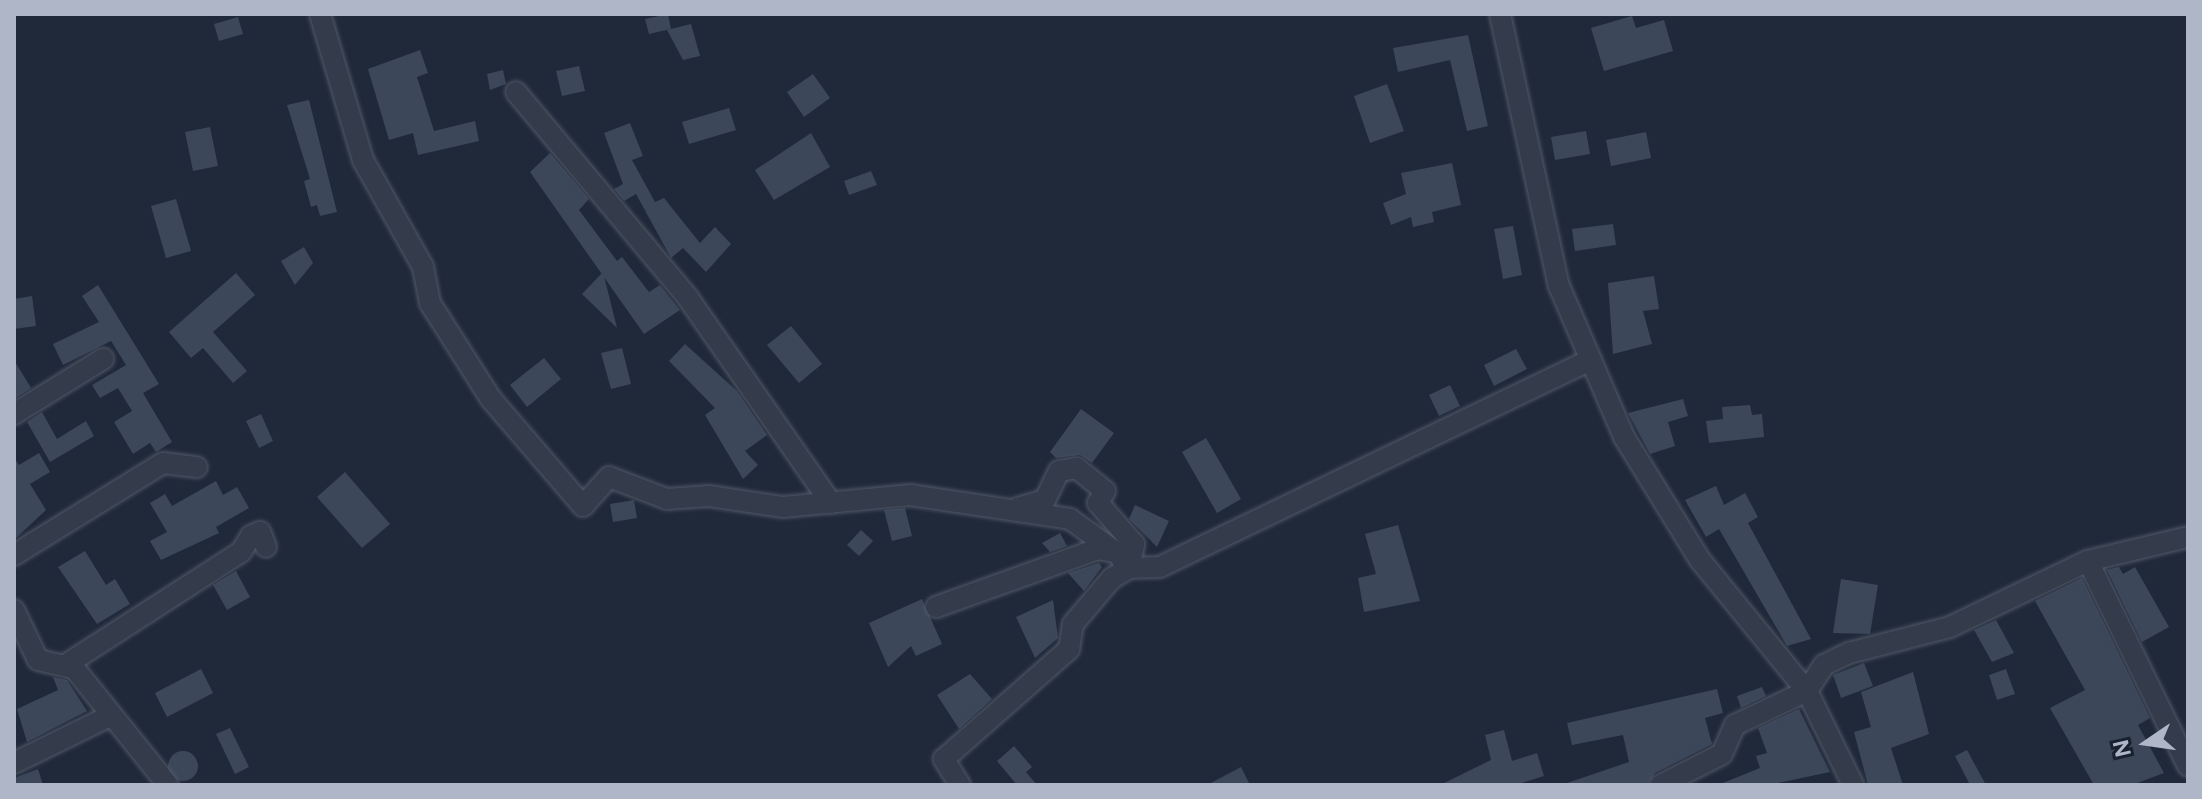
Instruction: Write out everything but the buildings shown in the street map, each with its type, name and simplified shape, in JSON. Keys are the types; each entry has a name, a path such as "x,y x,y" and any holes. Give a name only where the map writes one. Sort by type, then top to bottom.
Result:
{"street":[{"path":"320,14 363,160 423,267 430,303 491,399 583,506 609,477 667,499 709,496 783,507 910,495 993,510 1070,519 1123,560"},
{"path":"1500,14 1559,286 1624,437 1700,560 1807,691 1853,785"},
{"path":"516,92 688,298 831,503"},
{"path":"14,414 103,359"},
{"path":"936,607 1013,575 1043,572 1067,557 1123,560 1160,567 1591,360"},
{"path":"14,555 163,463 197,467"},
{"path":"960,785 944,759 1069,649 1073,624 1134,544 1098,503 1105,491 1077,468 1059,471 1036,506 993,510"},
{"path":"64,666 241,552 251,536 260,532 266,547"},
{"path":"1661,785 1722,754 1735,725 1807,691 1824,665 1849,653 1950,627 2088,561 2188,537"},
{"path":"2088,561 2188,766"},
{"path":"14,610 38,660 74,668 108,717 168,785"},
{"path":"14,763 108,717"}]}
